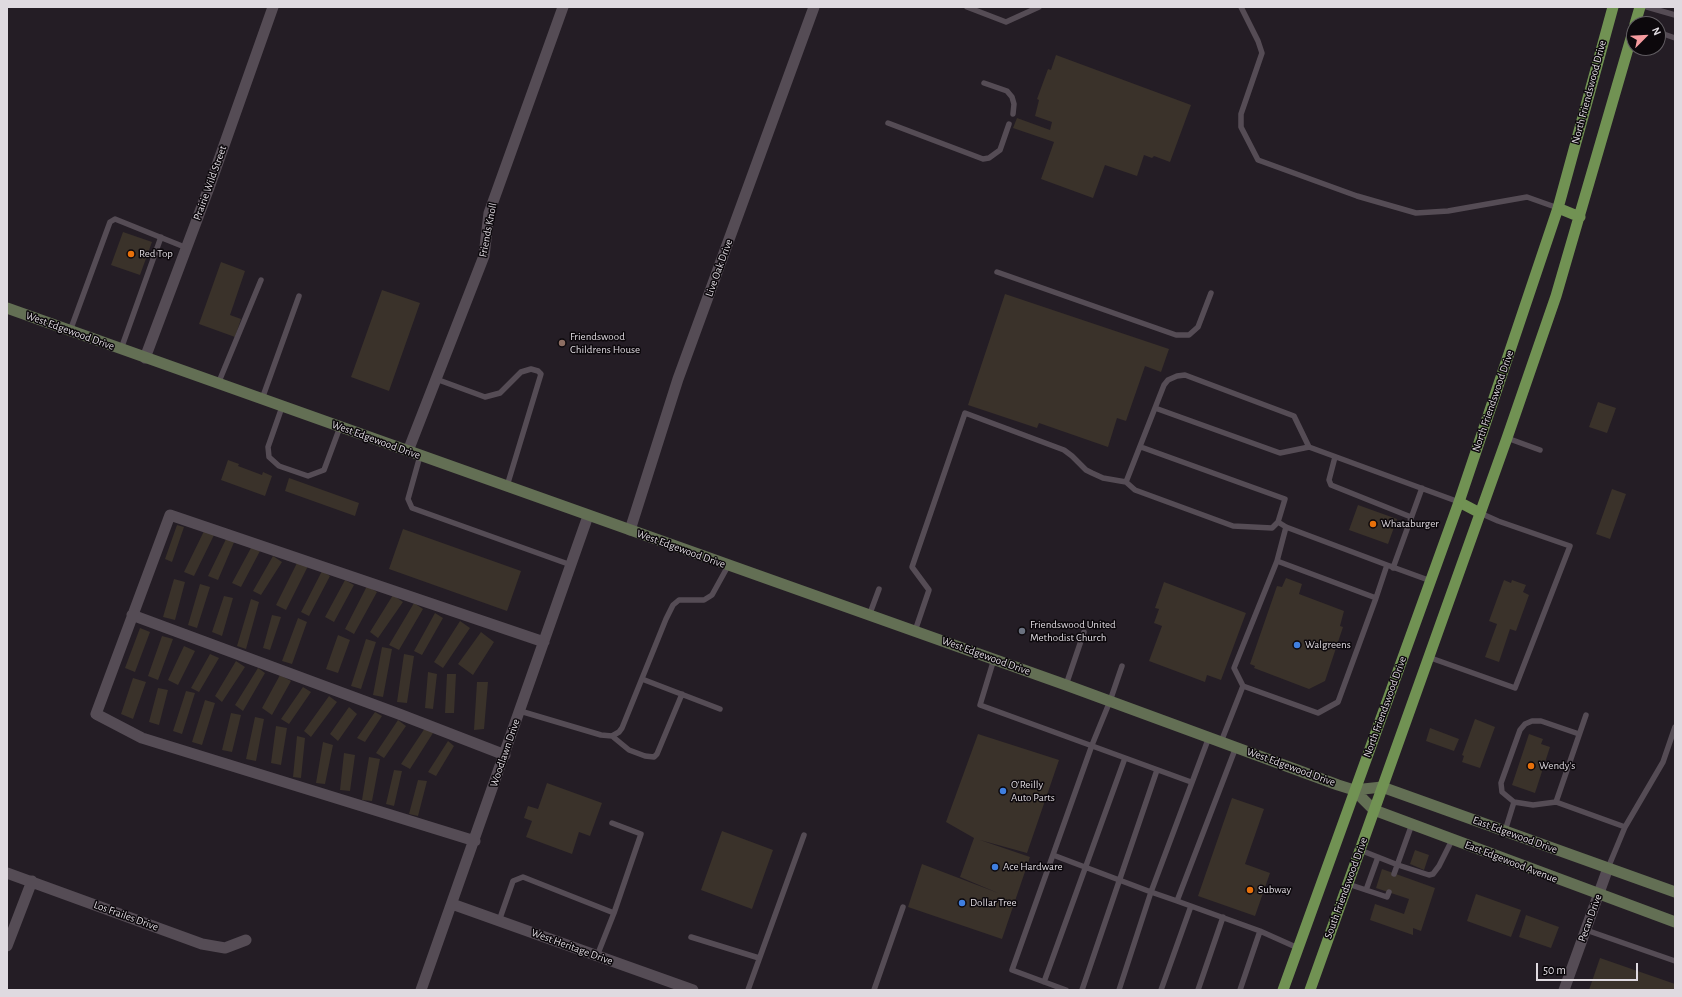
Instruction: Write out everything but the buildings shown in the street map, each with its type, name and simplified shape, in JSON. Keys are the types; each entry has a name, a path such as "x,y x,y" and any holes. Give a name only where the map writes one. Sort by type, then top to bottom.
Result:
{"main road":[{"name":"North Friendswood Drive","path":"1354,790 1459,502 1558,208 1613,7"},
{"path":"1382,787 1507,438 1556,296 1626,56"},
{"path":"1558,208 1580,217"},
{"name":"West Edgewood Drive","path":"7,308 728,566 994,659 1354,790"},
{"path":"1459,502 1480,513"},
{"name":"East Edgewood Drive","path":"1354,790 1382,787 1675,892"},
{"name":"South Friendswood Drive","path":"1310,990 1382,787"},
{"path":"1283,990 1354,790"},
{"name":"East Edgewood Avenue","path":"1354,790 1374,810 1598,895 1675,922"}],"street":[{"name":"Prairie Wild Street","path":"145,358 273,7"},
{"name":"Friends Knoll","path":"408,452 484,256 489,213 563,7"},
{"name":"Live Oak Drive","path":"630,530 678,378 814,7"},
{"path":"474,841 142,738 96,714 170,515 544,642"},
{"name":"Woodlawn Drive","path":"421,990 588,516"},
{"path":"132,615 505,755"},
{"name":"Pecan Drive","path":"1564,990 1608,868"},
{"name":"Los Frailes Drive","path":"7,873 202,944 225,948 246,940"},
{"path":"7,946 32,881"},
{"name":"West Heritage Drive","path":"452,904 693,990"}],"lane":[{"path":"967,7 1006,22 1039,7"},
{"path":"1241,7 1258,41 1262,53 1241,114 1241,126 1258,160 1357,196 1416,213 1448,211 1527,197 1558,208"},
{"path":"1647,7 1665,9 1675,15"},
{"path":"984,83 1007,91 1012,97 1014,104 1013,114"},
{"path":"888,123 983,159 989,158 1000,150 1009,124"},
{"path":"70,331 110,222 116,219 186,248"},
{"path":"121,349 161,237"},
{"path":"997,272 1176,335 1189,335 1198,327 1211,293"},
{"path":"218,384 261,280"},
{"path":"262,399 299,296"},
{"path":"436,379 485,397 500,392 521,372 531,369 538,371 541,374 506,486"},
{"path":"1126,482 1164,385 1168,380 1176,376 1185,375 1294,416 1309,447"},
{"path":"282,406 268,447 269,458 279,466 308,476 324,470 340,427"},
{"path":"1155,408 1280,453 1309,447 1459,502"},
{"path":"915,631 929,590 912,567 965,413 1064,450 1092,474 1103,478 1126,482 1135,490 1233,526 1272,528 1278,522 1285,499 1140,447"},
{"path":"1507,438 1540,450"},
{"path":"420,456 408,499 412,508 571,565"},
{"path":"1335,457 1329,480 1331,485 1411,517"},
{"path":"1286,527 1276,561 1234,668 1243,686 1318,714 1338,702 1376,598 1422,488"},
{"path":"1428,657 1515,688 1570,546 1498,521 1480,513"},
{"path":"1278,522 1286,527 1431,581"},
{"path":"1276,561 1376,598"},
{"path":"612,736 619,732 622,728 673,605 679,600 704,600 712,595 728,566"},
{"path":"869,616 879,588"},
{"path":"1066,685 1084,632"},
{"path":"994,659 980,706 1092,745 1191,782"},
{"path":"1066,990 1012,970 1092,745 1110,701 1122,666"},
{"path":"642,679 720,709"},
{"path":"1221,742 1243,686"},
{"path":"520,711 585,732 612,736 629,750 645,756 654,757 657,754 682,694"},
{"path":"1556,802 1586,715"},
{"path":"1579,734 1541,721 1532,721 1525,724 1520,730 1501,783 1502,792 1514,802 1533,805 1556,802 1625,827"},
{"path":"1608,868 1625,827 1663,762 1675,727"},
{"path":"1119,990 1191,782 1209,737"},
{"path":"1177,901 1236,747"},
{"path":"1044,982 1125,758"},
{"path":"1082,990 1157,770"},
{"path":"1505,831 1514,802"},
{"path":"597,956 614,913 641,834 612,823"},
{"path":"1394,874 1412,824"},
{"path":"748,990 804,836"},
{"path":"1360,850 1424,874 1433,874 1439,866 1452,840"},
{"path":"1053,856 1260,931 1298,948"},
{"path":"1366,890 1378,857"},
{"path":"499,921 514,881 523,876 614,913"},
{"path":"1348,884 1387,897 1389,892"},
{"path":"1161,990 1191,906"},
{"path":"874,990 902,908"},
{"path":"1198,990 1223,918"},
{"path":"1586,930 1675,961"},
{"path":"1240,990 1260,931"},
{"path":"692,937 759,958"}],"place":[{"name":"Red Top","path":"131,254"},
{"name":"Friendswood Childrens House","path":"562,343"},
{"name":"Whataburger","path":"1373,524"},
{"name":"Friendswood United Methodist Church","path":"1022,631"},
{"name":"Walgreens","path":"1297,645"},
{"name":"Wendy's","path":"1531,766"},
{"name":"O'Reilly Auto Parts","path":"1003,791"},
{"name":"Ace Hardware","path":"995,867"},
{"name":"Subway","path":"1250,890"},
{"name":"Dollar Tree","path":"962,903"}]}
